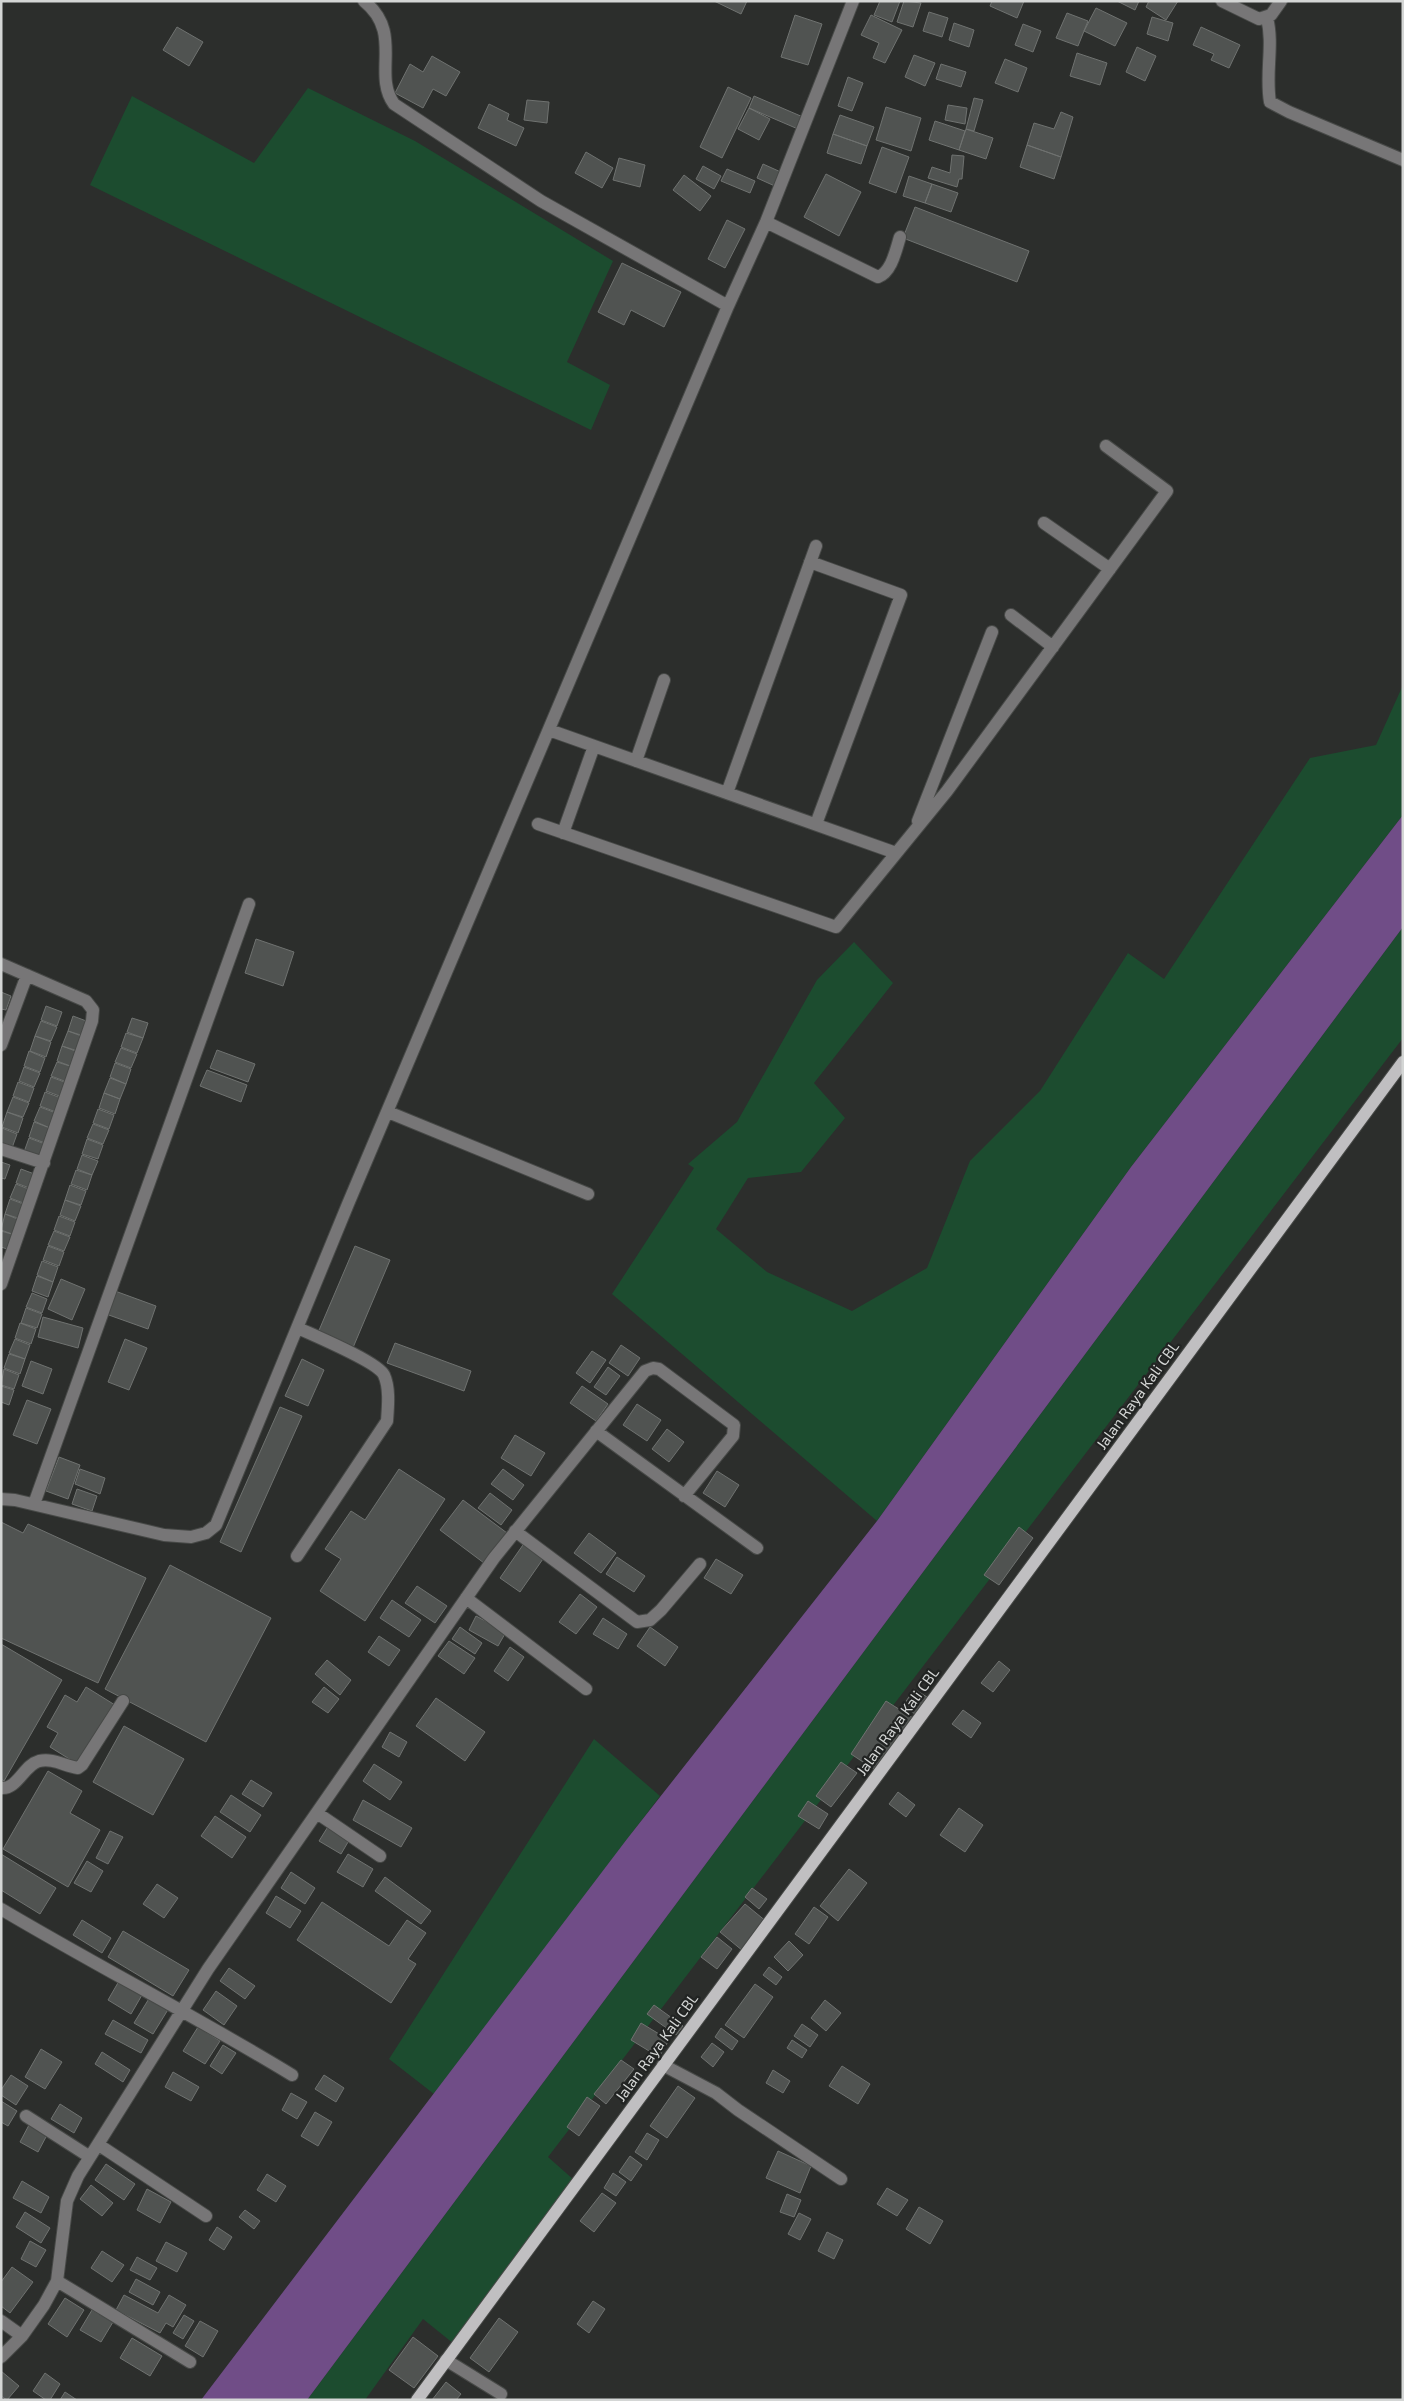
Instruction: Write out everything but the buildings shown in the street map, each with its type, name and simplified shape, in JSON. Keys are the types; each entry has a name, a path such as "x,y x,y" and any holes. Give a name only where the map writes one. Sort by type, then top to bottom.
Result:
{"main road":[{"name":"Jalan Raya Kali CBL","path":"417,2400 1403,1062"}],"street":[{"path":"364,1 376,11 384,30 388,94 394,104 541,201 728,306"},
{"path":"1,1499 34,1504 164,1535 191,1536 206,1533 216,1525 549,730 728,306 766,222 853,1"},
{"path":"1222,1 1255,18 1267,18"},
{"path":"1267,18 1281,1"},
{"path":"1267,18 1272,40 1269,63 1270,102 1289,112 1403,160"},
{"path":"766,222 878,277 889,268 900,237"},
{"path":"538,824 836,927 947,791 1168,491 1106,446"},
{"path":"1044,523 1110,569"},
{"path":"726,793 816,546"},
{"path":"810,562 901,595 816,824"},
{"path":"1011,615 1053,647"},
{"path":"914,832 992,632"},
{"path":"636,761 664,680"},
{"path":"549,730 896,853"},
{"path":"563,833 594,746"},
{"path":"34,1504 249,904"},
{"path":"1,964 86,1001 93,1010 92,1021 1,1284"},
{"path":"1,1045 27,975"},
{"path":"388,1112 588,1194"},
{"path":"1,1149 44,1162"},
{"path":"297,1556 387,1422 388,1402 384,1374 373,1364 298,1328"},
{"path":"1,2358 22,2336 44,2305 57,2281 66,2201 78,2176 208,1969 466,1598 515,1531 645,1371 653,1368 660,1369 734,1425 735,1429 733,1436 684,1496"},
{"path":"596,1431 757,1548"},
{"path":"515,1531 637,1622 650,1620 661,1610 700,1564"},
{"path":"466,1598 586,1689"},
{"path":"1,1788 10,1787 36,1762 48,1760 78,1768 82,1765 122,1701"},
{"path":"317,1813 380,1856"},
{"path":"1,1909 85,1959 292,2075"},
{"path":"663,2065 716,2093 738,2110 841,2179"},
{"path":"26,2116 90,2157"},
{"path":"99,2145 206,2216"},
{"path":"57,2281 190,2362"},
{"path":"1,2321 22,2336"},
{"path":"446,2360 501,2394"}],"green space":[{"path":"308,88 415,141 613,261 567,362 610,385 591,430 90,185 132,96 254,163"},
{"path":"1403,685 1403,815 1131,1167 877,1521 612,1294 694,1168 688,1164 737,1122 817,980 854,942 893,983 814,1083 845,1118 801,1172 748,1178 716,1229 767,1272 852,1311 927,1268 970,1161 1040,1091 1128,953 1164,979 1310,758 1376,745"},
{"path":"1403,927 1403,1038 548,2157 574,2180 459,2348 423,2319 365,2400 307,2400"},
{"path":"594,1739 660,1796 434,2094 389,2059"}],"shaded area":[{"path":"1403,815 1403,927 307,2400 201,2400 627,1839 877,1521 1131,1167"}]}
